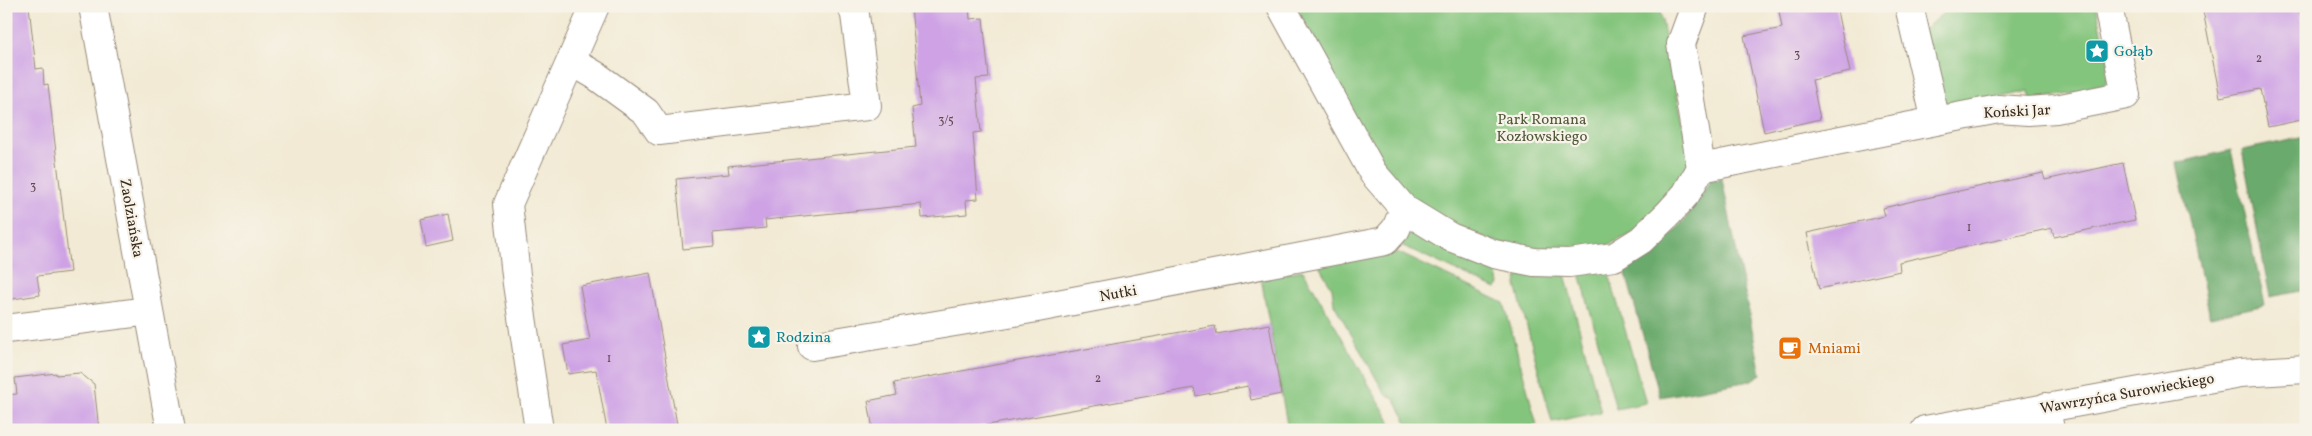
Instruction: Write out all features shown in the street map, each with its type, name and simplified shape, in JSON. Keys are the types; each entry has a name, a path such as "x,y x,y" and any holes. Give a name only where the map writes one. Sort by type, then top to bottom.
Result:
{"street":[{"name":"Zaolziańska","path":"93,6 171,430"},
{"path":"539,430 517,284 508,204 595,6"},
{"path":"571,61 595,75 646,112 659,131 867,106 855,15 852,6"},
{"path":"1281,6 1372,173 1404,210 1450,237 1494,254 1534,262 1569,264 1614,257 1641,240 1686,194 1701,168 1681,44 1695,6"},
{"path":"1909,6 1936,121"},
{"name":"Koński Jar","path":"1701,168 1998,108 2028,111 2056,109 2126,95 2108,6"},
{"name":"Nutki","path":"812,346 1037,308 1385,241 1396,229 1404,210"},
{"path":"6,329 149,311"},
{"name":"Wawrzyńca Surowieckiego","path":"1926,430 2048,419 2240,373 2306,350"},
{"name":"Wawrzyńca Surowieckiego","path":"2240,373 2306,369"}],"green space":[{"name":"Park Romana Kozłowskiego","path":"1296,6 1659,6 1689,153 1688,166 1678,187 1636,232 1608,245 1559,251 1524,249 1490,240 1421,210 1398,185 1366,138"},
{"path":"1952,6 2096,6 2111,70 2103,89 2031,100 2029,91 1941,110 1922,31"},
{"path":"2306,137 2306,290 2270,297 2242,150"},
{"path":"2231,150 2265,305 2210,317 2177,163"},
{"path":"1722,179 1761,374 1750,381 1660,397 1626,274 1627,265 1654,249 1676,230 1710,180"},
{"path":"1408,233 1492,268 1497,274 1499,284 1496,289 1401,245"},
{"path":"1397,252 1504,303 1537,425 1513,430 1411,430 1394,399 1385,394 1334,304 1332,288 1319,266"},
{"path":"1303,270 1395,430 1288,430 1261,278"},
{"path":"1608,270 1646,403 1616,409 1580,273"},
{"path":"1565,274 1601,412 1552,422 1516,285 1517,278 1522,275"}],"building":[{"path":"6,6 29,6 36,69 43,68 44,85 48,84 70,272 37,276 40,295 6,300"},
{"path":"911,6 969,6 970,19 983,18 989,78 976,79 981,132 973,133 978,199 966,200 967,214 922,218 921,204 765,220 766,228 713,233 714,246 683,249 676,179 729,174 728,166 916,147 912,108 920,106"},
{"path":"1778,6 1836,6 1850,72 1812,80 1820,119 1764,132 1744,36 1782,28"},
{"path":"2202,6 2299,6 2301,20 2306,19 2306,119 2268,127 2260,89 2220,97"},
{"path":"2123,163 2135,220 2054,237 2052,228 1899,262 1900,271 1819,289 1807,233 1885,216 1883,208 1917,200 2043,173 2045,180"},
{"path":"448,214 453,241 426,247 421,220"},
{"path":"650,273 678,430 607,430 596,370 568,374 563,345 590,340 580,286"},
{"path":"1269,324 1281,394 1251,400 1248,386 1196,396 1194,388 960,430 873,430 868,401 897,395 894,383 1215,326 1217,334"},
{"path":"56,373 56,375 80,373 94,384 99,430 6,430 6,395 17,394 15,378"}],"place":[{"name":"Gołąb","path":"2097,51"},
{"name":"Rodzina","path":"759,337"},
{"name":"Mniami","path":"1790,348"}]}
